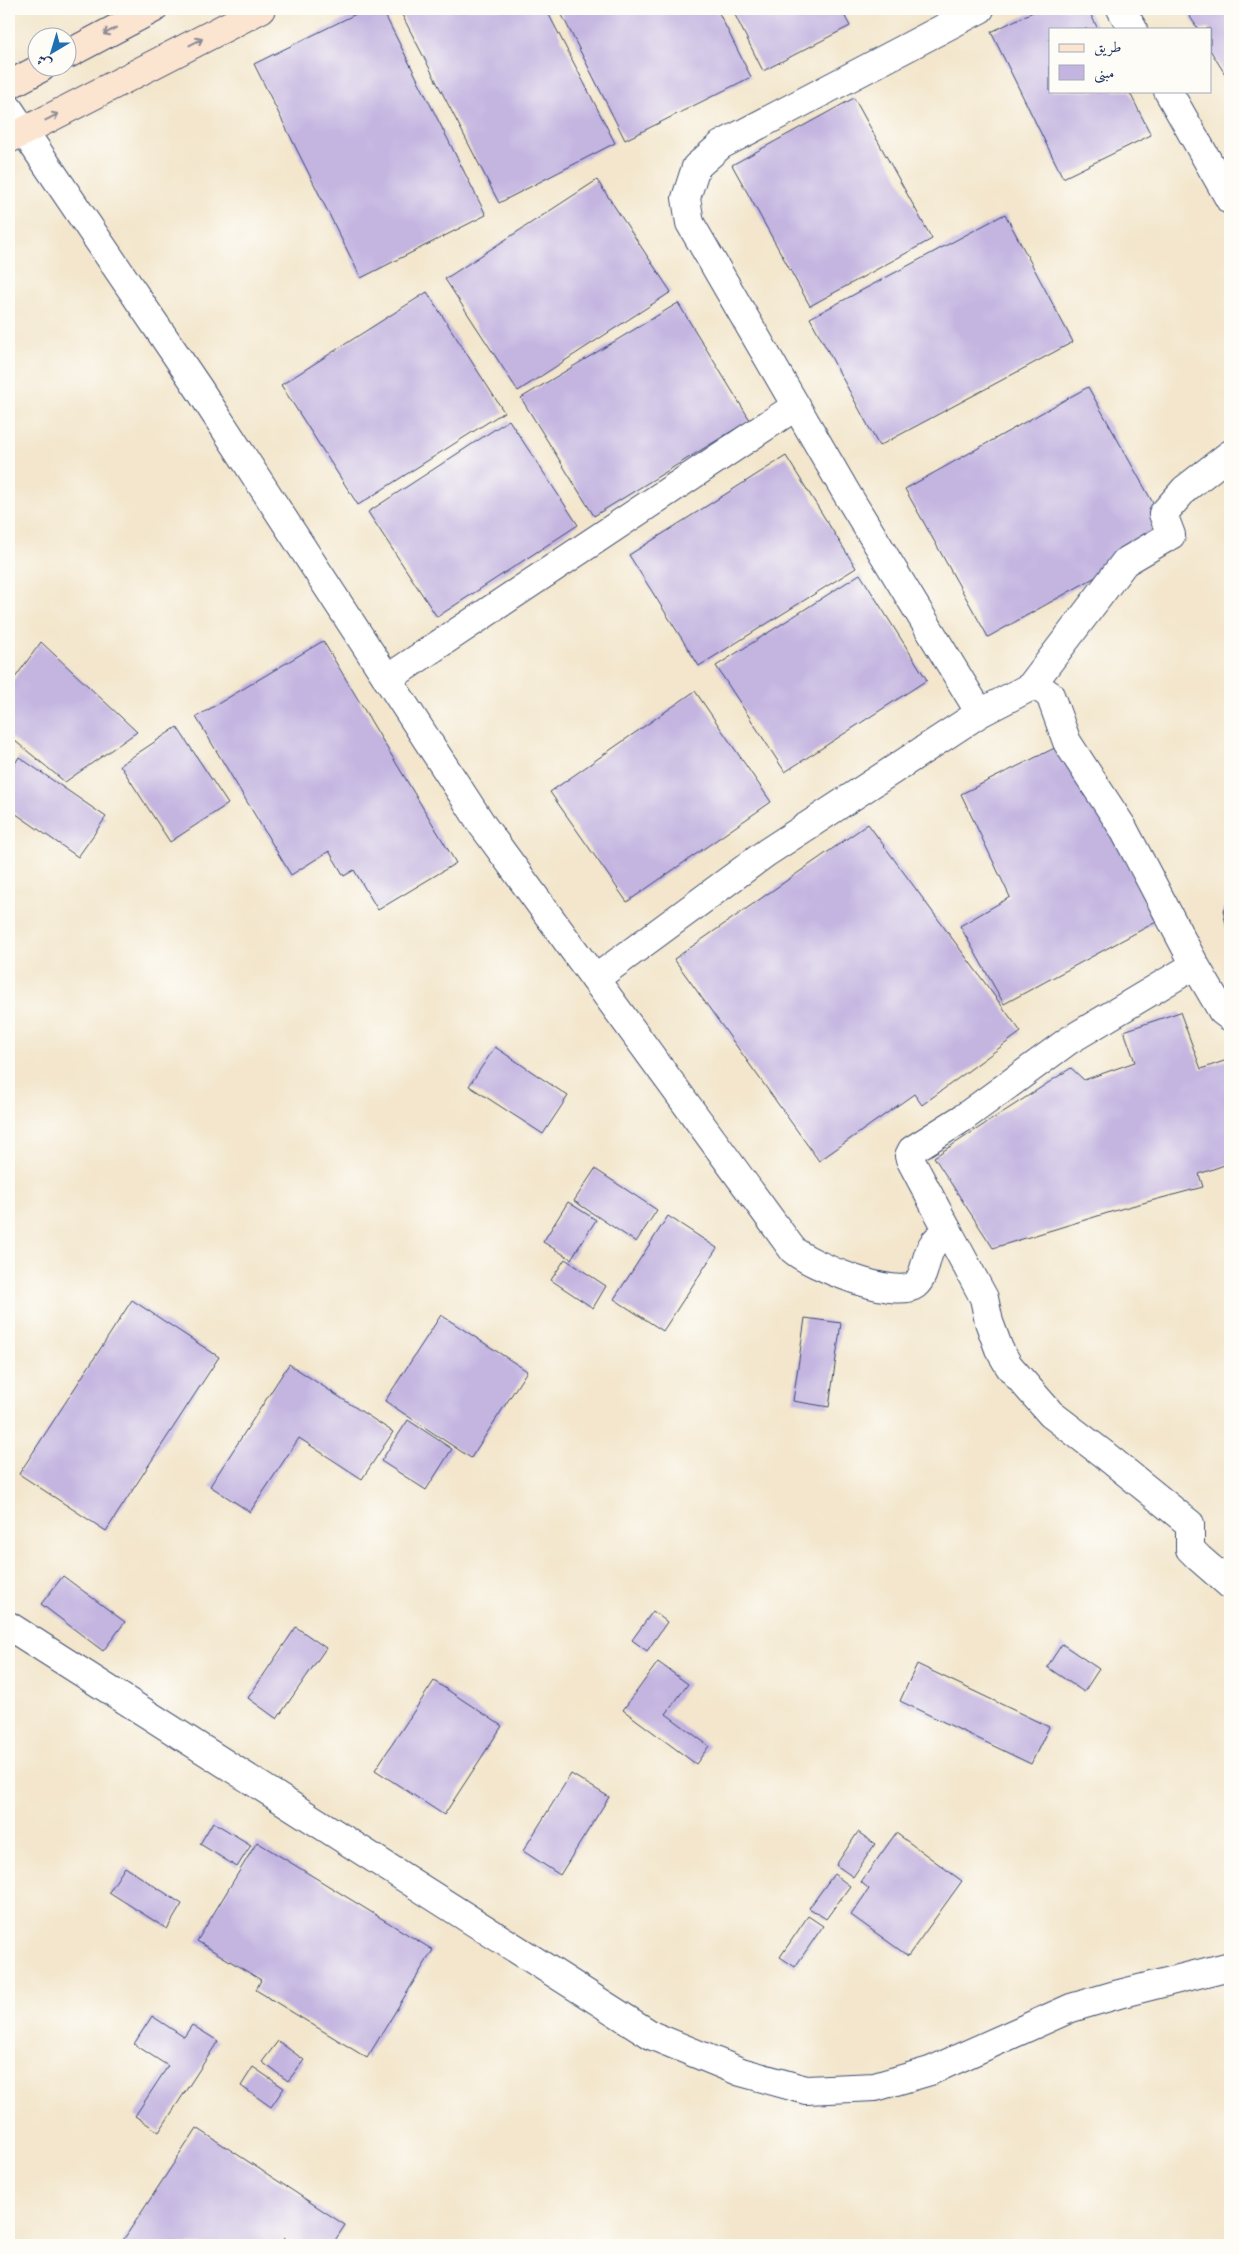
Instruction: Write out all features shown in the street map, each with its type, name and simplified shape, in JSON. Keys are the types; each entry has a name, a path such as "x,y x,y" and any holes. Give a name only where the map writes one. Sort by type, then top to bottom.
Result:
{"street":[{"path":"78,49 153,9"},
{"path":"16,135 261,9"},
{"path":"980,9 721,145 696,167 686,198 690,223 847,494 980,713"},
{"path":"1121,9 1132,28"},
{"path":"9,85 28,75"},
{"path":"1169,92 1230,200"},
{"path":"9,109 16,135 198,389 483,826 787,1242 802,1258 835,1273 883,1286 908,1288 916,1284 934,1243 948,1231"},
{"path":"387,679 796,406"},
{"path":"595,979 766,853 980,713 1030,687 1126,562 1171,535 1163,514 1185,489 1230,454"},
{"path":"1030,687 1038,687 1050,695 1067,742 1123,828 1195,965 1222,1011 1230,1017"},
{"path":"1195,965 1068,1041 963,1118 912,1150 909,1156 984,1298 989,1322 999,1349 1009,1366 1051,1414 1190,1524 1190,1548 1230,1585"},
{"path":"9,1626 653,2036 741,2072 806,2090 875,2087 930,2071 1071,2008 1230,1966"}],"building":[{"path":"366,9 382,9 486,215 361,278 254,64"},
{"path":"399,9 546,9 615,143 499,203"},
{"path":"559,9 717,9 751,77 625,140"},
{"path":"732,9 841,9 850,26 763,71"},
{"path":"1039,9 1088,9 1098,28 1049,28 1049,92 1130,92 1151,135 1063,178 991,32"},
{"path":"1185,9 1230,9 1230,82 1212,53 1212,28 1197,28"},
{"path":"854,98 932,239 810,306 732,165"},
{"path":"597,180 671,292 518,391 445,279"},
{"path":"1005,214 1073,342 879,446 810,318"},
{"path":"427,292 504,412 358,505 281,385"},
{"path":"678,303 750,420 594,516 521,398"},
{"path":"1088,387 1171,535 988,637 905,489"},
{"path":"509,420 578,525 437,617 368,512"},
{"path":"786,456 856,568 699,666 629,555"},
{"path":"860,574 927,680 785,772 716,666"},
{"path":"323,641 456,863 378,910 354,870 344,876 329,851 291,875 196,717"},
{"path":"41,642 137,732 65,782 9,736 9,686"},
{"path":"695,691 771,802 627,902 550,792"},
{"path":"177,727 228,804 170,842 120,765"},
{"path":"1067,742 1156,922 1004,1004 960,926 1010,897 961,794"},
{"path":"19,757 106,817 78,857 9,809 9,773"},
{"path":"868,824 1021,1032 922,1105 914,1094 819,1161 674,959"},
{"path":"1230,903 1230,940 1229,940 1223,910"},
{"path":"1180,1012 1201,1069 1230,1059 1230,1163 1199,1174 1203,1187 1124,1208 993,1248 934,1157 1071,1068 1084,1080 1135,1062 1124,1031"},
{"path":"495,1047 568,1096 543,1134 469,1086"},
{"path":"595,1169 657,1210 636,1242 574,1201"},
{"path":"568,1202 596,1220 571,1259 543,1242"},
{"path":"668,1216 717,1248 663,1331 614,1299"},
{"path":"565,1259 606,1286 593,1308 551,1280"},
{"path":"132,1300 219,1357 106,1531 19,1474"},
{"path":"441,1315 527,1371 471,1458 385,1401"},
{"path":"805,1318 841,1323 829,1407 793,1401"},
{"path":"289,1364 393,1432 362,1479 299,1438 250,1512 210,1486"},
{"path":"408,1420 452,1449 426,1490 381,1461"},
{"path":"63,1576 125,1622 103,1651 41,1604"},
{"path":"653,1611 667,1622 647,1651 632,1640"},
{"path":"296,1627 326,1648 277,1719 248,1698"},
{"path":"1062,1644 1099,1669 1084,1692 1047,1667"},
{"path":"658,1662 688,1684 666,1714 709,1746 696,1764 623,1710"},
{"path":"917,1664 1049,1727 1031,1764 900,1701"},
{"path":"434,1681 502,1726 444,1815 375,1770"},
{"path":"571,1774 609,1797 560,1875 523,1851"},
{"path":"213,1822 251,1845 237,1867 200,1844"},
{"path":"858,1832 875,1844 853,1877 836,1865"},
{"path":"896,1833 962,1881 908,1956 851,1915 869,1889 861,1882"},
{"path":"257,1842 433,1950 367,2058 256,1990 261,1980 197,1941"},
{"path":"125,1867 182,1904 167,1929 109,1892"},
{"path":"834,1874 850,1886 826,1919 809,1908"},
{"path":"808,1916 823,1926 795,1967 780,1957"},
{"path":"152,2016 184,2037 192,2025 218,2041 159,2132 135,2116 168,2066 134,2044"},
{"path":"278,2041 304,2060 288,2081 262,2062"},
{"path":"253,2067 284,2088 271,2107 241,2086"},
{"path":"197,2128 345,2225 332,2245 294,2245 284,2238 279,2245 120,2245"}]}
